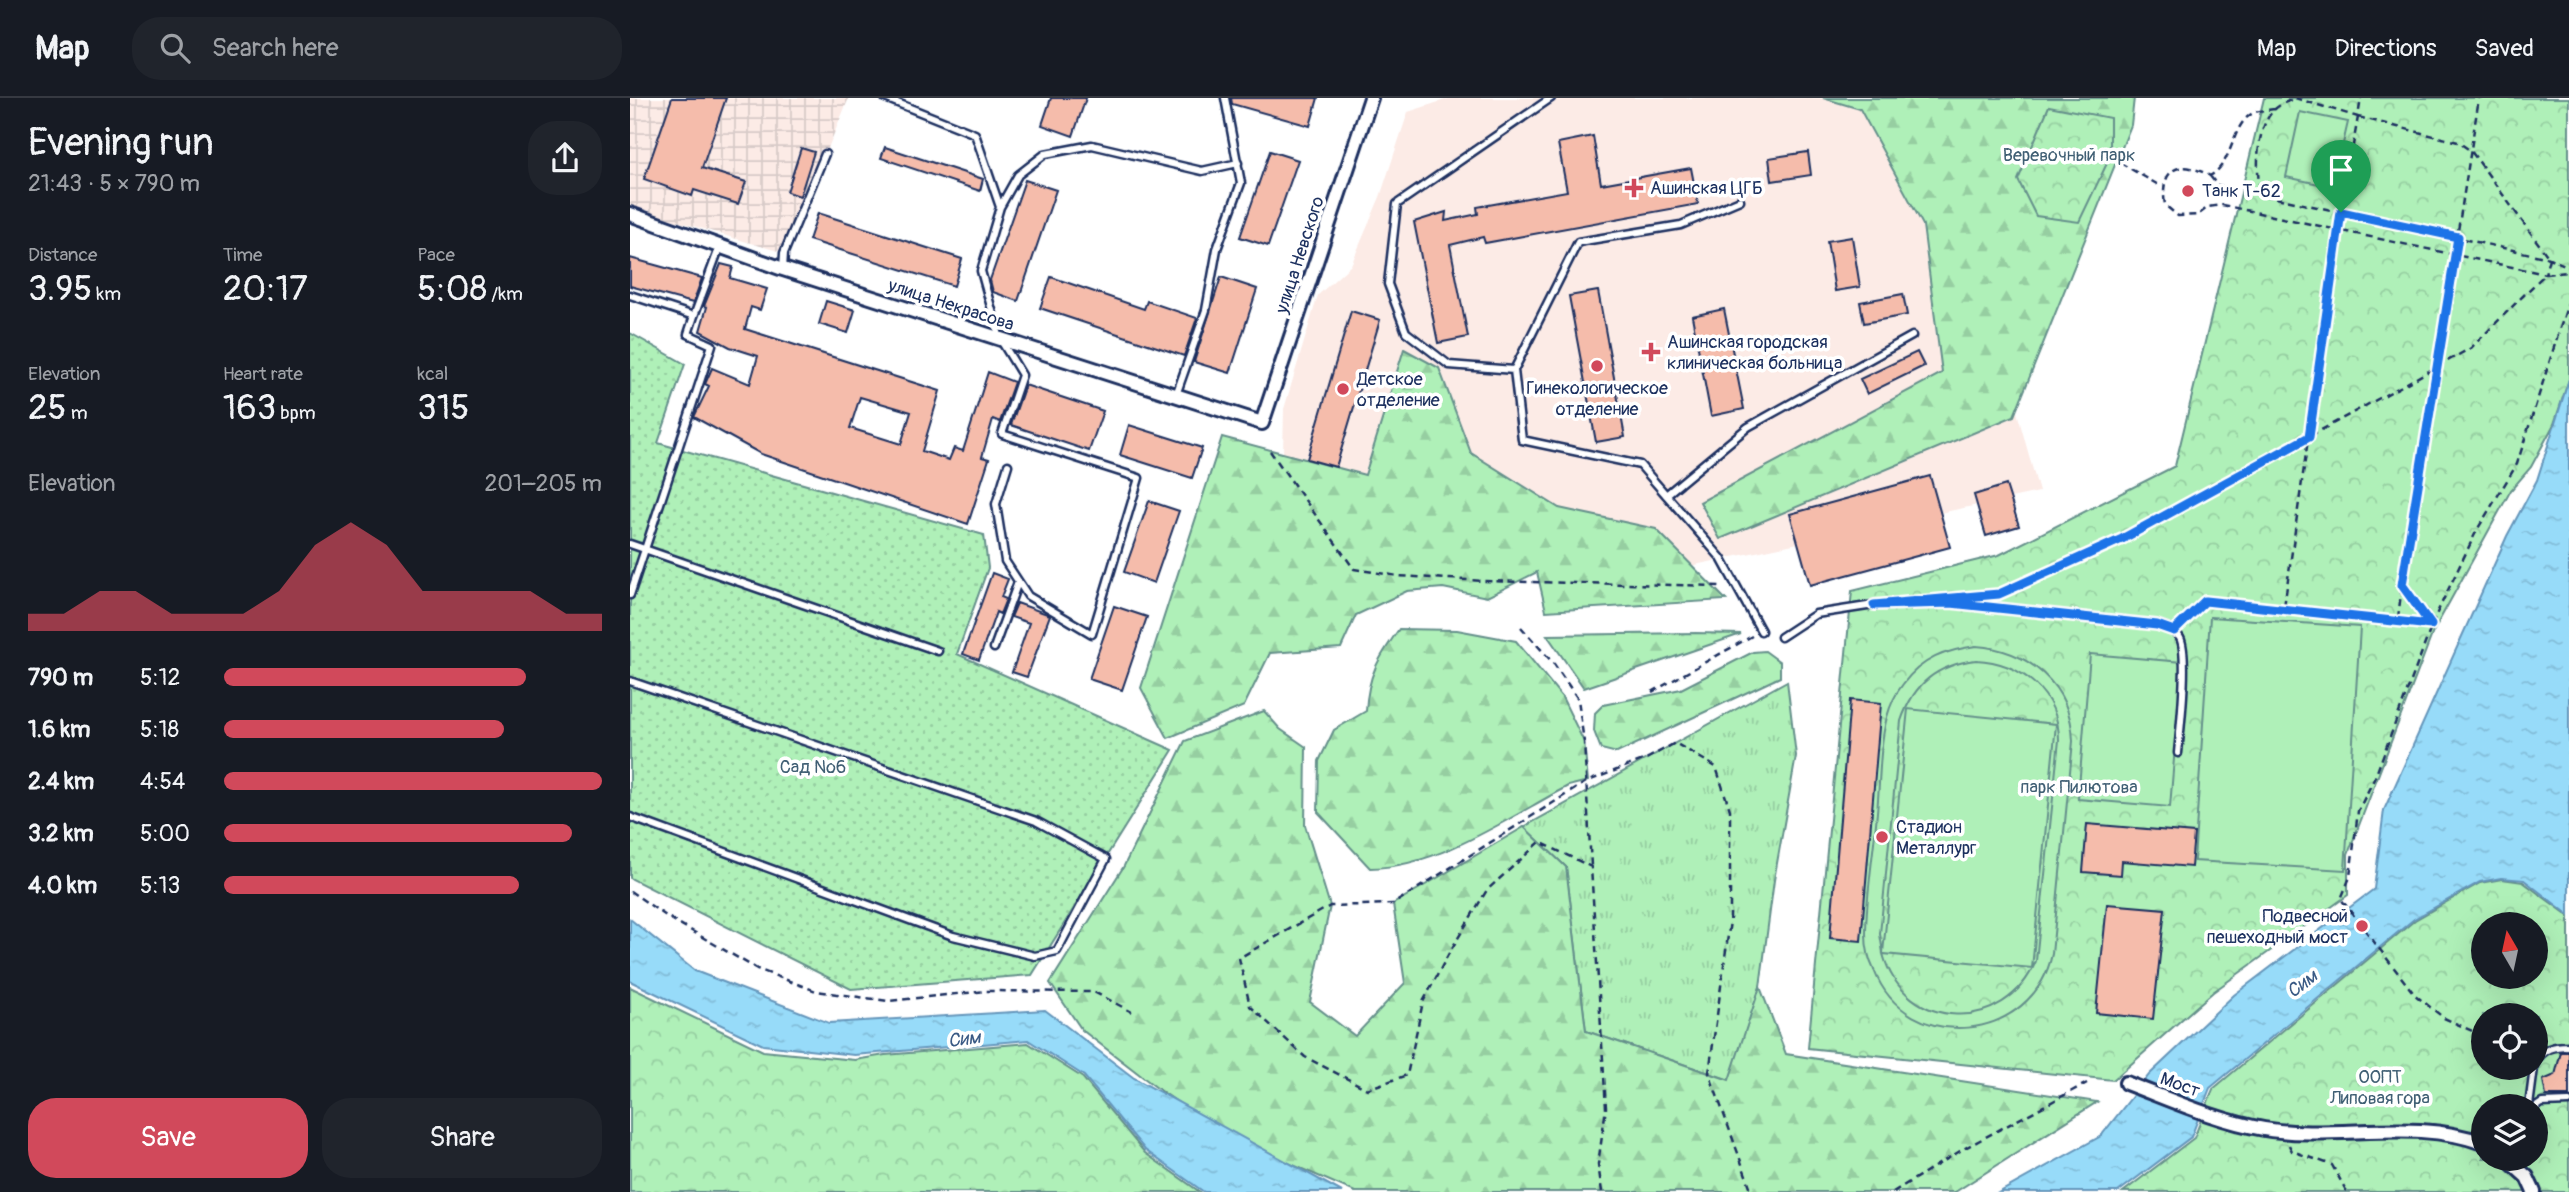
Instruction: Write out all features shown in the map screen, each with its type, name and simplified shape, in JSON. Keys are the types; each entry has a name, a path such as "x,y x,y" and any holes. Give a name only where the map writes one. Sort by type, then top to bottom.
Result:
{"street":[{"name":"улица Невского","path":"1262,423 1371,98"},
{"name":"улица Некрасова","path":"630,214 721,244 783,269 1262,423"},
{"name":"Мост","path":"2126,1083 2222,1119 2265,1129 2420,1131 2453,1133 2471,1139"},
{"path":"2520,1171 2527,1177 2534,1192"}],"lane":[{"path":"884,98 975,134 1000,207"},
{"path":"1176,397 1206,310 1217,249 1241,183 1225,98"},
{"path":"1514,370 1449,365 1406,332 1388,284 1397,204 1551,98"},
{"path":"1008,465 996,504 1005,561 1028,596 1092,634 1139,478 1002,434 1022,375 1000,339 981,271 1000,207 1018,174 1045,154 1091,145 1202,171 1238,163"},
{"path":"783,269 784,253 825,154"},
{"path":"1740,200 1681,225 1578,243 1514,370 1522,440 1640,465 1721,558 1761,631"},
{"path":"630,595 712,345 688,334 721,244"},
{"path":"630,295 694,316"},
{"path":"1666,495 1748,427 1912,336"},
{"path":"630,544 938,651"},
{"path":"994,648 1018,582"},
{"path":"1781,638 1816,614 1843,607 1899,604 1951,603 2157,625 2174,631 2181,640 2182,697 2178,753"},
{"path":"630,681 1036,821 1106,859 1056,951 1035,956 953,936 630,817"},
{"path":"2548,1049 2569,1046"},
{"path":"2548,1103 2569,1102"}],"path":[{"path":"2210,176 2221,169 2230,156 2233,140 2253,114 2275,108 2295,98 2458,142 2471,151 2549,258"},
{"path":"2284,607 2338,230 2361,98"},
{"path":"2398,620 2479,98"},
{"path":"2273,198 2260,190 2257,170 2264,124 2275,108"},
{"path":"2110,157 2162,187"},
{"path":"2181,166 2193,166 2210,176 2217,185 2549,258 2569,270 2545,274 2222,205 2208,206 2198,215 2178,216 2165,205 2162,187 2169,174 2181,166"},
{"path":"1985,595 1999,594 2122,539 2470,348 2545,274 2549,258"},
{"path":"2471,1030 2444,1018 2415,995 2341,900 2350,877 2358,811 2375,776 2431,625 2477,530 2517,464 2569,300"},
{"path":"1269,452 1354,569 1398,576 1496,581 1736,585"},
{"path":"2402,585 2431,625"},
{"path":"2174,631 2205,601 2284,607 2431,625"},
{"path":"1521,627 1554,664 1578,699 1586,782 1594,955 1606,1108 1598,1164 1602,1192"},
{"path":"1653,692 1761,631"},
{"path":"1591,867 1540,842 1488,890 1423,1002 1407,1075 1367,1089 1305,1057 1250,1006 1239,958 1330,906 1393,904 1586,782 1648,758 1675,743 1716,767 1730,810 1730,921 1709,1073 1752,1192"},
{"path":"630,891 666,916 757,969 816,991 888,1001 986,991 1094,992 1132,1012"},
{"path":"1893,1192 1965,1148 2087,1083"},
{"path":"2281,1130 2292,1150 2332,1165 2347,1192"}],"shaded area":[{"path":"630,98 849,98 784,253 630,207"},
{"name":"Ашинская городская клиническая больница","path":"1451,98 1931,98 2039,492 1657,573 1283,453 1284,409 1318,295 1351,265 1380,197 1408,112"}],"green space":[{"path":"1823,98 2134,98 2131,125 2014,416 1720,539 1700,502 1942,373 1923,225 1860,109"},
{"name":"парк Пилютова","path":"2264,98 2569,98 2569,379 2554,424 2531,467 2511,490 2433,632 2348,854 2348,895 2213,992 2113,1080 1808,1048 1852,591 1999,555 2175,466"},
{"name":"Веревочный парк","path":"2049,106 2110,118 2110,157 2079,222 2036,216 2018,180"},
{"path":"2300,112 2348,122 2333,187 2286,177"},
{"name":"Сад №6","path":"630,333 685,364 658,443 984,535 988,568 957,654 1173,750 1032,975 851,989 630,878"},
{"path":"1404,349 1439,368 1471,453 1559,508 1656,529 1726,600 1546,611 1537,572 1487,597 1443,588 1407,591 1356,615 1341,648 1270,653 1244,706 1168,738 1141,688 1222,437 1365,475"},
{"path":"2210,617 2360,627 2345,870 2194,861"},
{"path":"1399,629 1457,630 1516,641 1562,697 1584,742 1588,781 1568,786 1497,826 1447,850 1396,866 1370,868 1318,812 1319,761 1334,730 1366,711 1375,668"},
{"path":"1741,634 1584,688 1547,635"},
{"path":"1976,646 1995,649 2029,663 2044,674 2064,703 2073,741 2052,954 2040,984 2021,1006 1996,1021 1968,1028 1940,1026 1913,1016 1890,998 1872,966 1866,934 1881,752 1888,713 1900,688 1918,668 1944,653","holes":["1976,660 1992,662 2008,667 2034,683 2052,708 2057,723 2059,740 2036,961 2032,968 2056,724 1908,709 1883,953 1880,934 1901,721 1920,686 1950,666","1883,954 2032,968 2021,985 2002,1002 1980,1012 1956,1014 1933,1010 1912,998 1895,980"]},
{"path":"1765,651 1780,662 1780,677 1617,753 1601,749 1594,731 1595,713 1603,705 1681,689 1753,652"},
{"path":"2090,654 2182,662 2170,807 2078,799"},
{"path":"1787,681 1796,756 1774,880 1760,987 1730,1080 1586,1031 1566,867 1524,827"},
{"path":"1264,711 1280,729 1306,747 1305,825 1330,906 1310,1002 1355,1036 1405,983 1393,904 1524,827 1566,867 1586,1031 1729,1080 1760,987 1786,1054 2097,1102 1955,1192 1355,1192 1227,1136 1157,1088 1082,1030 1050,983 1124,866 1185,741"},
{"name":"ООПТ Липовая гора","path":"2502,879 2523,882 2569,916 2569,1192 2123,1192 2194,1138 2213,1089 2415,920 2480,883"},
{"path":"630,987 763,1051 855,1060 1028,1043 1083,1078 1145,1153 1200,1192 630,1192"}],"water":[{"name":"Сим","path":"2569,379 2569,915 2524,880 2501,878 2480,882 2414,919 2210,1088 2191,1137 2118,1192 2000,1192 2101,1136 2149,1075 2234,995 2374,889 2384,810 2507,536 2537,480"},
{"name":"Сим","path":"630,919 695,971 829,1023 1045,1010 1134,1078 1342,1192 1204,1192 1145,1150 1084,1076 1028,1040 854,1055 763,1045 630,981"}],"building":[{"path":"672,98 726,98 702,168 746,182 738,204 694,190 692,196 644,179"},
{"path":"1051,98 1086,98 1073,136 1042,125"},
{"path":"1231,98 1318,98 1310,126 1232,104"},
{"name":"Ашинская ЦГБ","path":"1593,136 1601,184 1691,168 1698,204 1485,243 1483,237 1450,245 1468,337 1438,343 1414,222 1446,212 1445,221 1478,214 1477,207 1567,191 1558,143"},
{"path":"885,147 983,179 980,191 881,158"},
{"path":"801,148 814,152 800,196 787,192"},
{"path":"1270,151 1298,160 1268,246 1240,237"},
{"path":"1808,152 1811,175 1772,181 1769,158"},
{"path":"1025,180 1056,190 1018,301 993,292 990,280"},
{"path":"818,213 962,259 954,286 809,240"},
{"path":"1852,237 1860,287 1835,291 1827,241"},
{"path":"630,258 702,278 693,303 630,286"},
{"path":"721,264 733,267 730,278 767,289 760,310 751,307 745,329 940,391 922,451 949,460 954,448 963,451 988,372 1014,382 1000,422 993,419 982,457 989,459 968,524 761,454 694,417 709,386 705,384 712,368 750,384 758,356 730,347 700,331 707,307 704,306","holes":["860,397 911,412 901,444 850,428"]},
{"path":"1051,277 1144,309 1147,301 1197,318 1184,356 1040,308"},
{"path":"1221,277 1257,289 1230,373 1194,362"},
{"name":"Гинекологическое отделение","path":"1598,291 1625,437 1596,442 1569,296"},
{"path":"1903,294 1907,315 1864,323 1860,302"},
{"path":"826,301 855,310 848,333 819,324"},
{"path":"1724,309 1744,409 1711,416 1692,316"},
{"name":"Детское отделение","path":"1351,311 1380,320 1336,467 1307,459"},
{"path":"1917,352 1924,366 1867,394 1860,379"},
{"path":"1025,385 1103,411 1089,451 1011,425"},
{"path":"1129,425 1202,448 1192,478 1120,455"},
{"path":"1930,476 1950,547 1810,585 1790,514"},
{"path":"2006,485 2019,526 1986,536 1974,495"},
{"path":"1149,501 1179,511 1154,583 1124,572"},
{"path":"992,573 1008,579 1001,597 1006,599 1000,614 996,612 979,660 963,654"},
{"path":"1017,603 1050,615 1027,677 1012,672 1029,623 1011,617"},
{"path":"1114,606 1147,617 1122,690 1089,679"},
{"path":"1850,700 1881,703 1861,941 1830,938"},
{"path":"2087,824 2194,833 2191,867 2122,861 2121,875 2083,872"},
{"path":"2107,904 2165,909 2153,1019 2096,1013"},
{"path":"2561,1052 2569,1052 2569,1096 2546,1094 2543,1080 2555,1075"}],"place":[{"name":"Ашинская ЦГБ","path":"1634,188"},
{"name":"Танк Т-62","path":"2188,191"},
{"name":"Ашинская городская клиническая больница","path":"1651,352"},
{"name":"Гинекологическое отделение","path":"1597,366"},
{"name":"Детское отделение","path":"1343,389"},
{"name":"Стадион Металлург","path":"1882,837"},
{"name":"Подвесной пешеходный мост","path":"2362,926"}],"route":[{"path":"2341,212 2458,237 2402,585 2431,625 2257,604 2205,601 2174,631 2157,625 2111,619 2058,616 1951,603 1874,605 1999,594 2122,539 2309,437 2341,212"}]}
